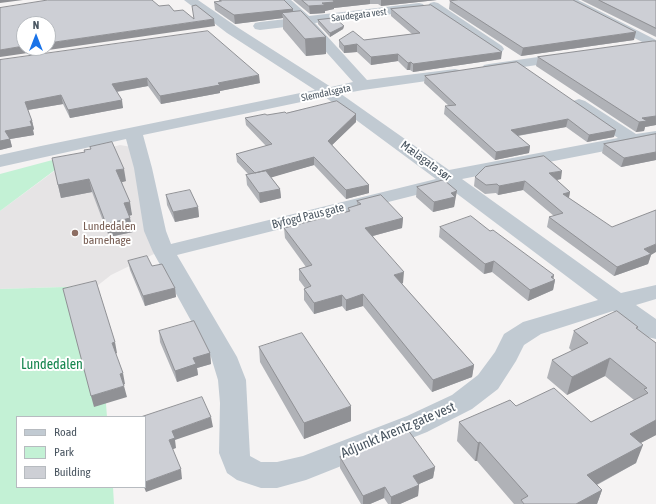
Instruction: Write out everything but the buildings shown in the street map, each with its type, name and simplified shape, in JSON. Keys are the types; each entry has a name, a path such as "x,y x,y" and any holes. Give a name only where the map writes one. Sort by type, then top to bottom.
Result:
{"street":[{"name":"Mælagata sør","path":"190,0 224,31 276,56 449,178 656,331"},
{"path":"284,0 306,21 363,85"},
{"path":"361,26 380,0"},
{"path":"569,0 655,44"},
{"name":"Saudegata vest","path":"260,26 450,4"},
{"path":"434,6 537,77"},
{"path":"328,46 342,39"},
{"path":"630,47 655,44"},
{"name":"Slemdalsgata","path":"0,161 41,151 363,85 578,55"},
{"path":"569,98 633,140"},
{"path":"133,132 143,168 155,230 164,252"},
{"name":"Byfogd Paus gate","path":"164,252 449,178 656,136"},
{"name":"Adjunkt Arentz gate vest","path":"164,252 224,357 232,380 234,403 234,453 238,464 248,471 261,475 277,475 306,468 418,424 462,402 488,382 507,355 513,340 532,328 617,302 656,292"}],"shaded area":[{"name":"Lundedalen barnehage","path":"120,145 132,147 154,254 111,275 97,286 0,289 0,211 72,158"}],"green space":[{"path":"60,158 71,158 0,211 0,174"},
{"name":"Lundedalen","path":"97,286 107,416 16,416 16,488 113,488 114,504 0,504 0,289"}],"place":[{"name":"Lundedalen barnehage","path":"75,233"}]}
